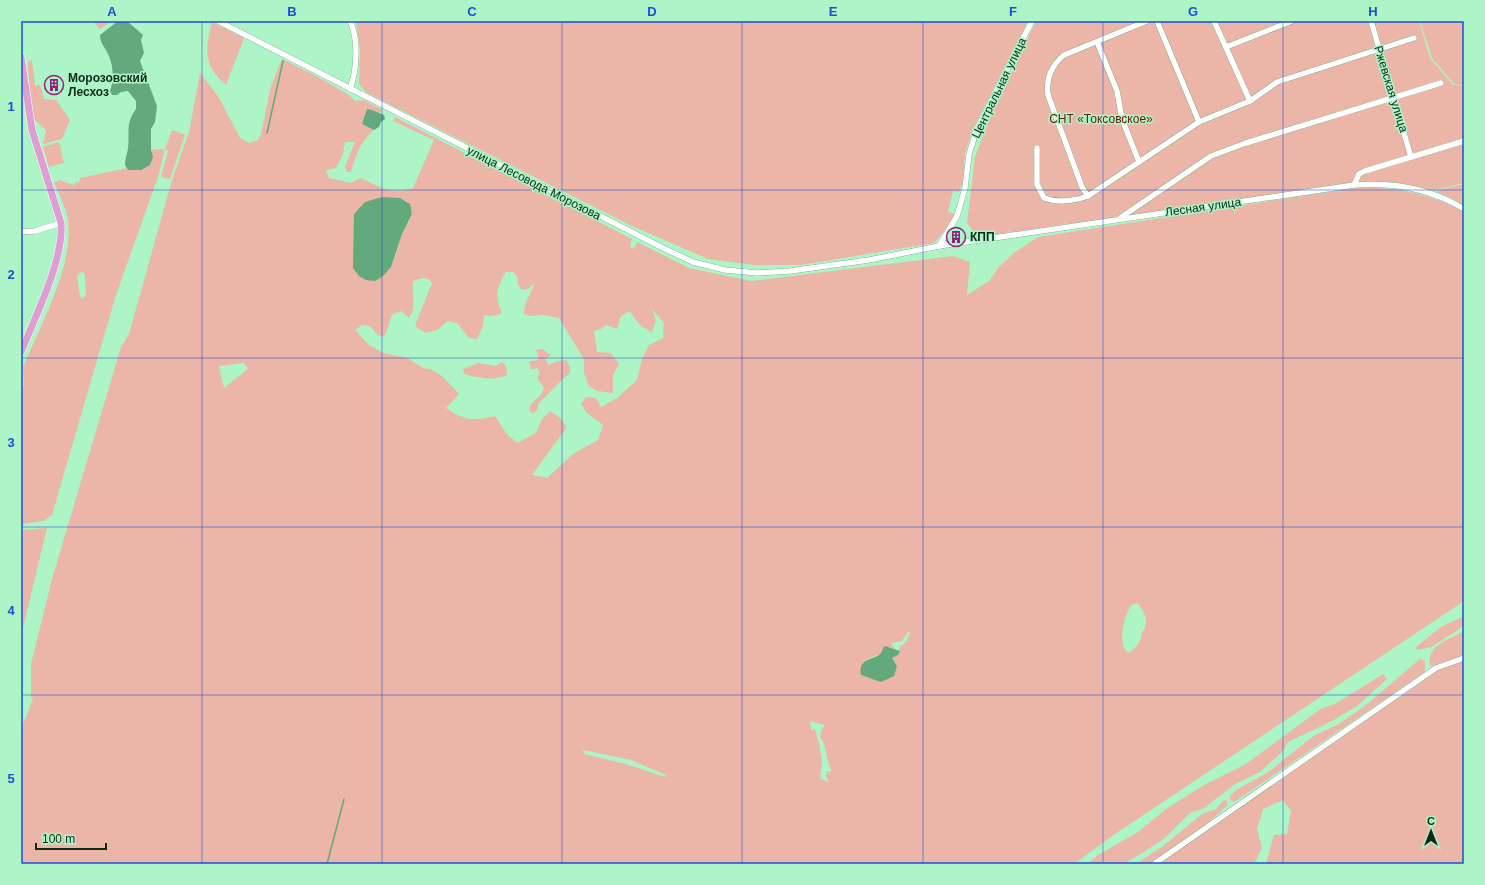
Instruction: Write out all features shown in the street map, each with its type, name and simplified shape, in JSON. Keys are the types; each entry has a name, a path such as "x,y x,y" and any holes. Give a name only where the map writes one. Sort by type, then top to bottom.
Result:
{"main road":[{"path":"21,57 32,130 61,223 62,237 57,259 21,352"}],"street":[{"name":"улица Лесовода Морозова","path":"218,21 693,262 725,270 757,273 790,272 869,260 939,246"},
{"path":"350,21 355,38 355,72 350,89"},
{"name":"Центральная улица","path":"939,246 957,216 964,188 969,154 977,129 1032,21"},
{"path":"1088,196 1082,187 1048,95 1048,76 1055,63 1064,55 1147,21"},
{"path":"1157,21 1199,122"},
{"path":"1214,21 1250,102"},
{"path":"1226,47 1292,21"},
{"name":"Ржевская улица","path":"1371,21 1411,157"},
{"path":"1038,148 1037,184 1044,198 1053,201 1088,196 1199,122 1250,102 1277,82 1414,38"},
{"path":"1097,42 1117,91 1122,119 1139,162"},
{"path":"1119,219 1211,156 1246,143 1441,83"},
{"path":"1354,185 1359,174 1365,171 1464,141"},
{"name":"Лесная улица","path":"939,246 1373,183 1412,189 1435,196 1464,209"},
{"path":"21,232 35,231 61,223"},
{"path":"1154,864 1436,668 1464,658"}],"green space":[{"path":"93,21 112,21 100,29"},
{"path":"356,21 1028,21 973,129 965,153 963,182 959,192 953,191 948,212 955,214 950,224 934,243 801,265 754,265 708,259 632,226 367,93 359,84 360,49"},
{"name":"СНТ «Токсовское»","path":"1036,21 1419,21 1430,58 1453,85 1464,86 1464,183 1435,190 1380,182 1353,183 978,237 967,223 975,157 990,117"},
{"path":"1420,21 1464,21 1464,85 1454,84 1432,58"},
{"path":"212,22 244,38 226,85 213,71 208,56 207,49"},
{"path":"282,59 318,77 349,95 355,101 364,100 381,109 381,112 379,113 372,110 367,110 362,124 374,130 365,139 359,149 351,172 347,172 345,167 355,142 345,142 343,154 336,168 326,170 329,178 351,183 361,178 392,191 413,188 434,140 393,121 395,117 632,239 630,247 634,249 637,242 689,268 751,281 953,256 970,262 967,295 989,281 999,267 1015,252 1038,237 1354,188 1383,188 1411,192 1451,205 1464,212 1464,601 1115,834 1074,864 21,864 21,725 26,718 33,698 31,697 31,664 52,579 121,347 129,334 172,180 189,132 200,73 218,96 240,138 249,143 258,140 261,134 271,86","holes":["382,197 400,198 410,204 409,221 402,233 392,264 382,276 375,279 366,280 355,230 354,214","506,272 513,272 517,276 518,284 522,290 528,289 534,283 525,306 524,314 531,316 544,315 559,318 584,359 584,373 589,386 597,391 613,393 613,375 619,364 611,353 597,352 594,331 601,329 606,325 617,329 621,316 630,311 639,324 652,332 656,320 652,309 664,323 663,338 649,345 642,359 637,380 617,398 601,407 596,398 587,397 581,403 586,412 603,425 598,440 573,454 547,478 532,475 567,427 560,418 550,411 542,419 536,433 517,443 506,433 495,416 481,419 469,419 464,418 446,408 459,394 442,376 430,369 423,368 408,358 383,353 369,345 355,330 362,325 370,326 377,334 383,337 393,314 401,311 409,318 413,309 413,281 423,278 429,279 432,283 415,326 425,333 437,330 448,321 457,323 469,338 477,339 483,326 484,315 490,316 501,314 497,294 502,278","244,363 248,369 224,388 219,366","1137,603 1146,617 1146,625 1142,632 1140,641 1136,647 1128,653 1122,636 1128,610 1131,605","908,632 910,632 904,644 900,646 898,655 892,658 897,666 890,676 871,678 861,675 868,659 880,654 885,646 895,649 891,643 902,641","810,721 825,725 821,731 820,737 823,741 828,762 832,771 827,772 826,776 829,782 821,779 822,759 815,729 811,730","583,750 631,760 666,775 665,777 626,764 584,754"]},
{"path":"32,60 35,86 40,85 44,99 56,100 70,120 62,139 43,144 46,130 35,120 32,111 28,62"},
{"path":"172,130 185,135 170,179 161,177 168,151 165,149"},
{"path":"59,142 64,163 49,167 43,147"},
{"path":"165,149 158,177 116,295 52,515 43,521 21,524 21,388 24,386 23,367 54,295 66,256 69,238 67,215 54,183 59,180 74,185 76,182 79,183 80,178 127,168 128,170 141,170 151,150","holes":["81,272 85,274 86,294 83,299 80,296 77,276"]},
{"path":"1464,184 1464,205 1436,191"},
{"path":"542,349 551,355 545,359 549,365 557,361 566,360 570,367 570,373 561,380 538,404 538,409 534,413 530,412 530,405 540,395 544,388 537,378 540,373 537,368 531,370 529,361 539,359 536,350"},
{"path":"502,362 506,366 507,375 502,377 486,378 464,374 463,369 478,363 496,366"},
{"path":"47,528 21,636 21,530"},
{"path":"1464,616 1464,626 1431,647 1417,650 1416,647 1441,627"},
{"path":"1464,631 1464,657 1447,661 1435,667 1430,665 1432,652 1436,648 1446,640"},
{"path":"1420,659 1425,661 1425,672 1234,802 1230,799 1230,796 1236,790 1267,773 1315,735 1337,725 1365,706"},
{"path":"1464,660 1464,864 1266,864 1274,835 1287,834 1291,811 1283,800 1263,809 1257,829 1262,848 1254,864 1157,864 1436,670"},
{"path":"1383,674 1387,679 1357,706 1332,721 1288,742 1284,750 1260,772 1235,784 1204,808 1190,813 1165,838 1144,852 1123,864 1087,864 1098,855 1138,832 1166,809 1204,785 1246,764 1322,708 1335,704"},
{"path":"1224,800 1227,801 1228,805 1204,826 1150,864 1136,864 1163,846 1202,814 1216,809"}],"shaded area":[{"path":"118,21 127,21 143,35 141,40 144,53 140,61 157,106 155,122 151,129 151,150 153,157 150,165 141,170 128,170 125,165 128,149 129,124 130,119 136,109 136,101 128,91 121,92 117,95 112,95 110,91 113,76 112,65 100,37 100,35"},
{"path":"367,109 384,115 385,119 381,122 379,127 374,130 362,124"},
{"path":"382,197 400,198 410,204 412,214 402,234 391,267 382,277 375,281 366,280 359,276 353,268 354,214 365,202"},
{"path":"885,646 900,651 898,655 892,658 897,666 894,676 881,682 861,675 862,666 864,663 880,654"}],"waterway":[{"path":"267,133 283,61"},
{"path":"327,864 344,799"}],"place":[{"name":"Морозовский Лесхоз","path":"54,85"},
{"name":"КПП","path":"956,237"}]}
